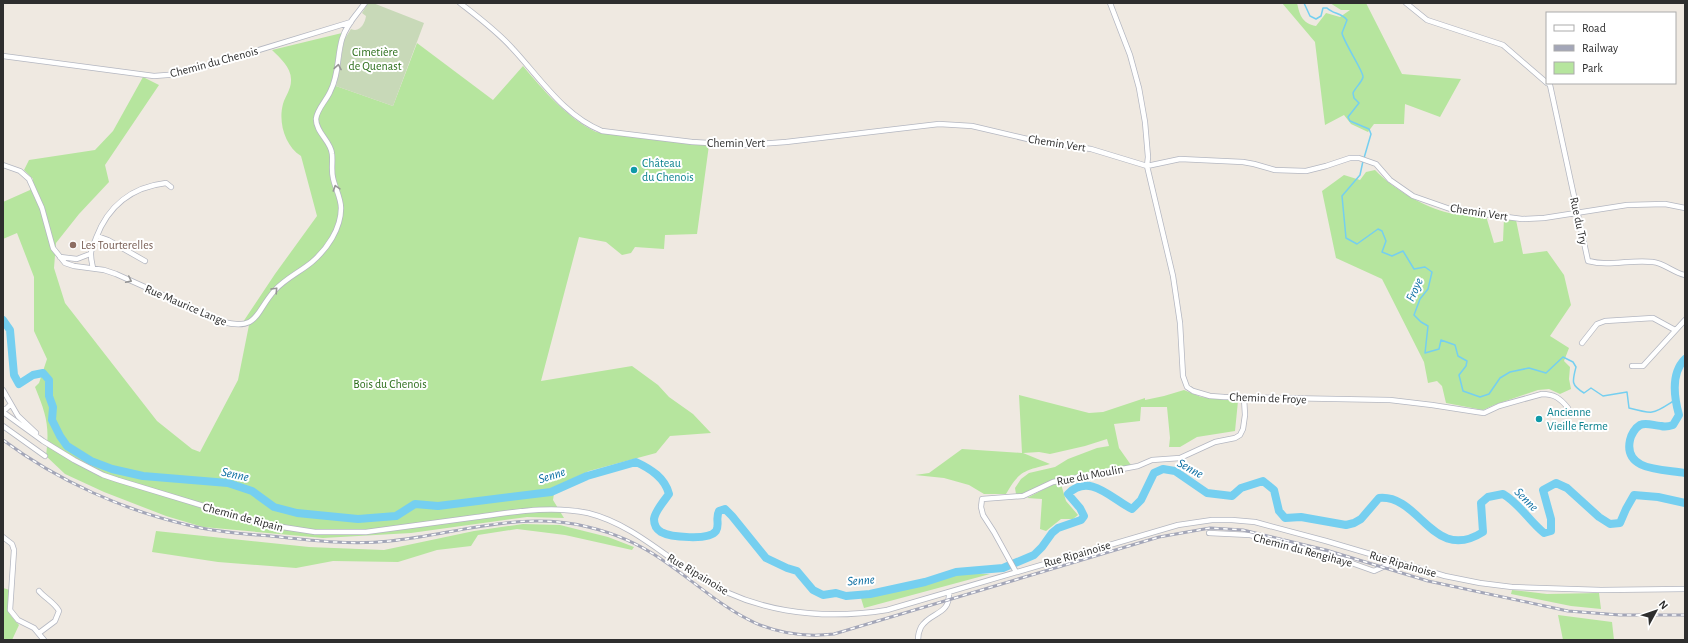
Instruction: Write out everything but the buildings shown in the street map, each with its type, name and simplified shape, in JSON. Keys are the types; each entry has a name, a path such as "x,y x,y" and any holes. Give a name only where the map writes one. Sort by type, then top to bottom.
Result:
{"street":[{"path":"351,22 365,3"},
{"name":"Chemin Vert","path":"460,3 503,39 558,100 592,127 602,131 692,142 744,145 786,142 933,125 956,124 983,128 1052,144 1091,149 1147,166 1180,159 1243,162 1275,170 1306,171 1350,158 1359,158 1376,164 1390,180 1413,196 1453,210 1522,219 1544,218 1627,205 1665,204 1685,208"},
{"name":"Chemin de Froye","path":"1110,3 1130,55 1139,88 1145,122 1148,157 1147,166 1173,276 1180,323 1183,376 1185,383 1192,391 1200,394 1244,398 1383,400 1432,404 1484,412 1499,406 1542,394 1548,394 1559,398 1568,408"},
{"name":"Rue du Try","path":"1406,3 1427,20 1503,45 1546,82"},
{"name":"Chemin du Chenois","path":"3,56 154,76 169,76 180,74 351,22"},
{"name":"Rue Maurice Lange","path":"60,257 65,263 74,266 92,268 120,276 223,322 234,325 253,321 265,302 279,285 312,262 322,252 334,234 339,221 341,208 332,178 331,148 317,126 316,118 334,83 338,69 343,37 351,22"},
{"name":"Rue du Try","path":"1548,84 1550,85 1588,261 1601,264 1641,261 1656,262 1678,274 1685,275"},
{"path":"3,165 20,171 28,179 42,208 53,248 60,257 77,259 90,254"},
{"path":"92,268 90,254 107,215 127,196 141,189 166,183 171,187"},
{"path":"97,236 108,240 145,261"},
{"path":"1582,343 1597,324 1605,321 1653,318 1675,330"},
{"path":"1632,366 1643,366 1685,320"},
{"name":"Chemin de Ripain","path":"3,390 12,407 23,422 54,448"},
{"name":"Rue du Moulin","path":"1015,570 983,515 981,507 982,499 1023,496 1053,482 1138,466 1152,460 1180,458 1215,442 1235,438 1240,435 1243,430 1245,415 1244,398"},
{"name":"Chemin de Ripain","path":"11,404 3,410 22,427 88,468 118,480 250,521 284,528 315,532 366,532 490,515"},
{"path":"3,426 45,456"},
{"name":"Rue Ripainoise","path":"490,515 531,510 558,509 588,514 606,519 622,526 644,539 711,584 746,600 784,610 824,615 868,613 887,610 949,592 1015,570 1178,525 1212,520 1255,522 1445,576 1512,587 1634,591 1685,589"},
{"name":"Chemin du Rengihaye","path":"1209,533 1250,535 1332,556 1374,571 1394,562"},
{"path":"3,537 12,544 14,550 10,610 18,620 40,632 44,640"},
{"path":"39,591 59,610 54,620 40,632"},
{"path":"918,640 920,628 931,616 943,611 947,606 949,592"}],"green space":[{"name":"Cimetière de Quenast","path":"368,3 373,3 424,23 393,106 336,86 344,40 351,29 357,30 362,27 366,16 362,13"},
{"path":"1282,3 1297,3 1302,18 1311,25 1316,26 1326,13 1340,17 1350,10 1341,10 1330,3 1366,3 1402,74 1461,79 1440,117 1405,104 1404,124 1374,124 1368,132 1351,124 1344,115 1325,125 1315,42"},
{"name":"Bois du Chenois","path":"342,33 338,45 331,84 393,106 417,43 493,100 523,66 556,103 575,119 596,132 709,145 697,234 665,235 664,249 635,247 631,253 622,255 606,242 579,237 541,381 632,366 658,385 669,397 693,414 711,433 670,436 656,453 589,471 555,487 553,500 564,518 527,517 411,533 323,538 203,527 166,516 104,492 65,474 46,456 48,436 46,420 35,387 39,383 47,359 34,331 34,277 17,233 3,239 3,202 30,190 33,179 24,170 29,160 95,150 113,131 143,77 159,85 105,165 109,182 79,214 56,243 54,268 65,303 157,421 192,449 200,452 238,380 249,325 243,322 275,274 317,216 301,156 295,152 287,140 282,126 281,118 284,101 291,81 290,72 272,50"},
{"path":"1375,170 1391,184 1419,202 1454,214 1486,216 1494,243 1503,241 1504,218 1516,220 1523,254 1547,251 1564,275 1571,305 1550,336 1569,348 1564,361 1570,367 1569,379 1571,389 1560,394 1549,389 1538,390 1483,410 1446,403 1442,386 1437,381 1428,383 1424,362 1382,279 1336,258 1322,191 1344,175 1360,180 1366,172"},
{"path":"1184,390 1201,397 1238,401 1235,431 1197,437 1180,447 1169,447 1170,438 1167,407 1141,407 1140,421 1114,424 1119,448 1131,465 1083,475 1022,494 1016,494 1015,488 1021,479 1029,473 1055,467 1068,459 1097,448 1109,446 1107,439 1050,454 1039,452 1023,453 1050,464 1028,470 1019,476 1006,494 984,494 969,485 944,478 915,475 929,473 962,449 1022,453 1019,395 1089,413 1103,412 1145,398 1145,400"},
{"path":"1054,484 1061,484 1066,501 1078,515 1073,519 1061,519 1046,531 1040,529 1042,499 1027,498"},
{"path":"523,524 560,525 608,537 634,547 632,550 565,535 517,529 478,535 471,546 437,550 398,562 333,561 296,568 218,562 152,552 156,531 309,547 384,550 474,531"},
{"path":"956,574 990,574 864,608 860,595"},
{"path":"3,588 10,590 8,601 9,613 19,625 12,640 3,640"},
{"path":"1512,590 1547,594 1599,593 1601,609 1571,606 1511,594"},
{"path":"1558,615 1612,622 1614,640 1563,640"}],"waterway":[{"name":"Froye","path":"1304,3 1310,16 1316,19 1321,16 1323,8 1327,8 1343,16 1347,20 1342,33 1363,77 1353,93 1354,98 1359,103 1348,117 1350,121 1369,129 1371,134 1364,158"},
{"name":"Froye","path":"1363,161 1360,175 1342,196 1346,238 1357,244 1378,229 1382,231 1386,241 1382,252 1392,256 1403,251 1414,269 1425,267 1432,272 1428,289 1420,299 1414,315 1428,326 1425,353 1439,349 1441,340 1455,345 1458,356 1467,361 1466,366 1459,375 1463,391 1480,397 1489,394 1500,378 1510,372 1529,368 1546,373 1563,357 1573,362 1576,367 1573,380 1577,388 1584,393 1591,388 1603,396 1627,392 1629,408 1644,412 1658,411 1675,400"},
{"name":"Senne","path":"3,320 10,330 14,375 19,384 33,375 43,373 49,380 49,396 53,407 52,420 67,446 91,461 112,469 143,476 228,483 252,491 274,507 297,513 358,519 396,516 415,504 438,506 551,492 587,476 636,462 657,475 667,488 669,494 660,506 654,519 655,525 659,531 681,537 706,536 716,531 718,524 717,516 719,511 725,509 766,558 797,571 813,590 823,595 836,593 846,596 870,594 925,582 956,572 1003,568 1034,555 1058,528 1081,520 1084,516 1080,508 1068,494 1076,488 1092,486 1132,509 1141,500 1154,473 1163,469 1175,471 1207,493 1232,496 1241,488 1263,481 1274,490 1279,511 1285,518 1301,517 1346,525 1361,519 1379,498 1393,500 1406,506 1428,526 1451,540 1466,540 1483,532 1481,503 1488,497 1503,494 1509,498 1544,533 1551,531 1551,519 1543,490 1556,483 1567,488 1599,517 1610,524 1620,523 1634,495 1658,497 1685,503"},
{"name":"Senne","path":"1685,359 1677,371 1675,393 1679,415 1673,425 1640,425 1635,430 1630,440 1630,450 1633,458 1639,463 1647,467 1685,473"}],"railway":[{"path":"3,440 46,469 93,493 167,520 213,530 321,541 363,543 415,538 514,522 563,522 598,529 626,540 661,559 740,615 760,625 782,632 806,635 834,634 1159,537 1210,528 1243,530 1326,550 1428,581 1568,611 1620,615 1685,615"}],"place":[{"name":"Château du Chenois","path":"634,170"},
{"name":"Les Tourterelles","path":"73,245"},
{"name":"Ancienne Vieille Ferme","path":"1539,419"}]}
